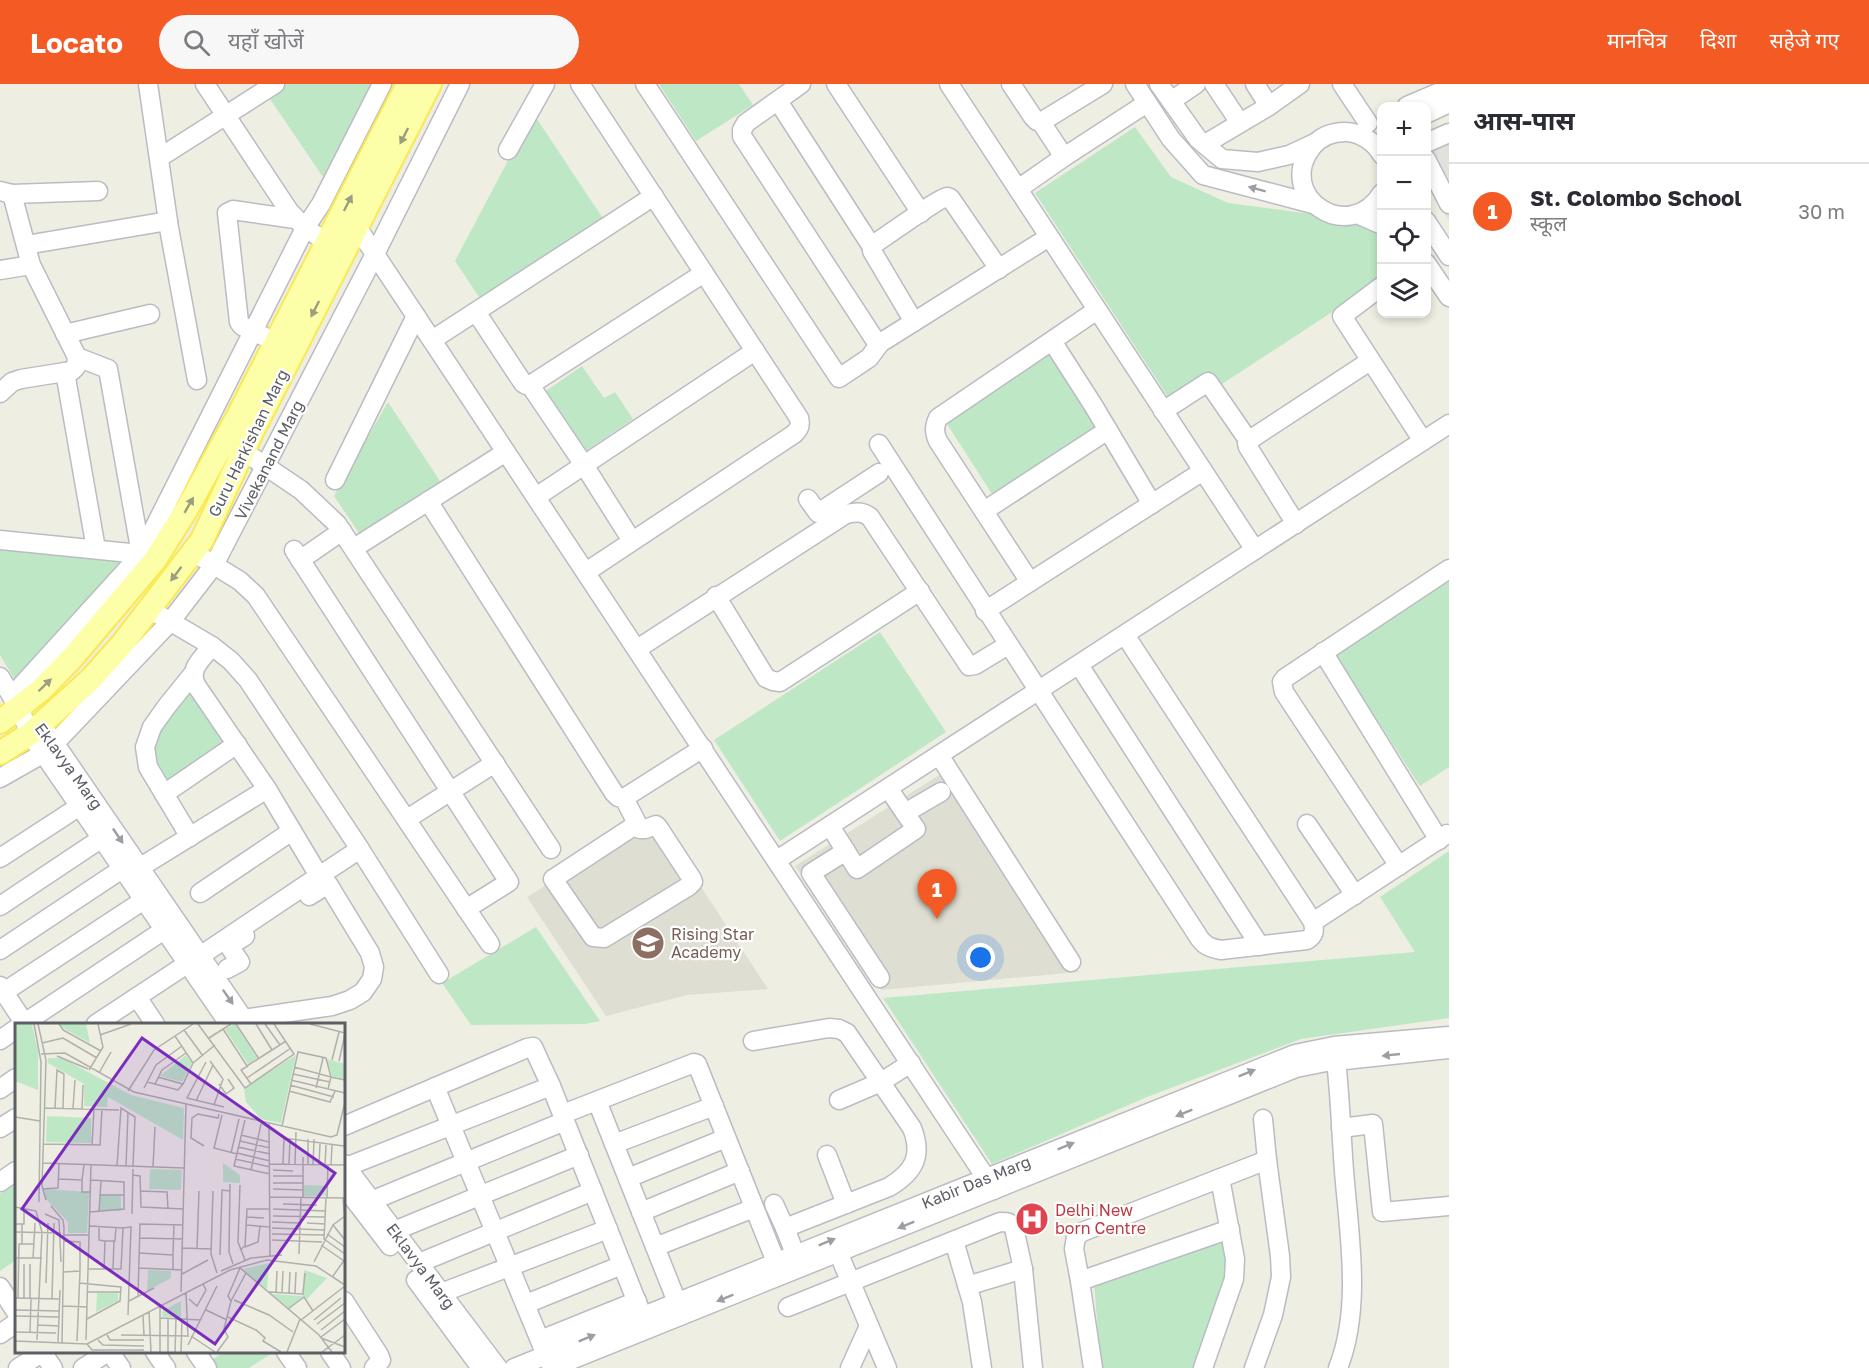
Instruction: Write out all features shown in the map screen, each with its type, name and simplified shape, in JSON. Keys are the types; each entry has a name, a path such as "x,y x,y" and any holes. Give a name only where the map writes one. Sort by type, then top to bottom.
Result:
{"main road":[{"name":"Guru Harkishan Marg","path":"0,753 36,729 91,679 123,643 202,540 243,451 357,227 421,86"},
{"name":"Guru Harkishan Marg","path":"0,722 15,702 41,690 72,658 149,555 211,466 327,242 421,86"}],"street":[{"path":"148,84 168,221 197,380"},
{"path":"205,84 300,224"},
{"path":"149,555 254,332 300,224 321,204 382,84"},
{"name":"Vivekanand Marg","path":"0,778 49,748 171,622 214,565 460,84"},
{"path":"508,150 545,84"},
{"path":"580,84 801,424 794,434 586,572"},
{"path":"645,84 839,378 869,358 881,342 1049,237"},
{"path":"801,84 746,123 742,136 875,340 881,342"},
{"path":"836,84 921,213"},
{"path":"949,84 1255,550"},
{"path":"1011,84 1033,117 1041,122 1064,157"},
{"path":"1041,122 1103,84"},
{"path":"1135,84 1171,139 1203,175 1313,204 1334,215 1357,214 1368,209 1377,200"},
{"path":"1159,84 1198,139 1222,159 1258,162 1288,155 1335,132 1359,135 1370,141 1377,149"},
{"path":"1171,101 1196,84"},
{"path":"1214,84 1240,123"},
{"path":"1255,84 1269,106"},
{"path":"1205,144 1269,106 1299,84"},
{"path":"1342,84 1375,120 1347,132"},
{"path":"159,158 226,116 262,87"},
{"path":"1417,102 1442,92"},
{"path":"1431,107 1442,92"},
{"path":"777,101 872,247 873,254 914,322"},
{"path":"1018,189 1147,103"},
{"path":"1431,141 1449,133"},
{"path":"1313,204 1302,180 1302,166 1315,143"},
{"path":"1431,169 1449,204"},
{"path":"0,393 12,382 21,379 72,370 76,367 77,357 31,265 26,245 6,193 98,191"},
{"path":"432,340 654,196"},
{"path":"872,247 947,197 951,199 999,269"},
{"path":"276,343 242,326 238,317 227,213 233,210 300,224 327,242"},
{"path":"1357,214 1377,223"},
{"path":"26,245 168,221"},
{"path":"357,227 990,1184"},
{"path":"1431,229 1449,256"},
{"path":"1427,264 1449,297"},
{"path":"0,270 31,265"},
{"path":"530,386 704,273"},
{"path":"1377,290 1342,316 1423,441"},
{"path":"1030,582 938,441 934,426 938,418 1097,310"},
{"path":"476,312 523,383 530,386 584,465 632,542"},
{"path":"65,334 150,314"},
{"path":"335,480 416,316"},
{"path":"1052,341 1152,504"},
{"path":"536,497 755,351"},
{"path":"77,357 108,369 149,555"},
{"path":"1248,440 1370,361"},
{"path":"65,372 96,549"},
{"path":"1163,411 1208,382 1248,440 1248,447 1296,524"},
{"path":"777,860 939,755 1034,684 1079,665 1449,424"},
{"path":"984,511 1108,430"},
{"path":"879,444 985,611 1205,945 1221,950 1307,940 1313,936 1315,930 1313,922 1125,635"},
{"path":"243,451 301,490 332,518 551,849"},
{"path":"354,548 506,452"},
{"path":"985,611 1203,471"},
{"path":"808,499 818,513 879,473"},
{"path":"842,497 853,512"},
{"path":"428,501 618,797 624,798 703,748"},
{"path":"637,649 846,514 853,512 864,512 870,517 969,666 975,665 1008,645"},
{"path":"342,531 297,555 508,882 466,909"},
{"path":"0,540 149,555"},
{"path":"192,552 240,581 256,596 490,944"},
{"path":"1399,866 1284,692 1282,682 1449,568"},
{"path":"717,596 766,678 780,682 920,591"},
{"path":"149,609 212,646 231,661 248,680 440,974"},
{"path":"190,837 148,767 145,747 152,727 212,646"},
{"path":"1313,922 1444,836 1323,652"},
{"path":"1079,665 1260,945"},
{"path":"192,675 196,685 267,789 319,876"},
{"path":"0,677 15,702"},
{"name":"Eklavya Marg","path":"15,702 36,729 238,1023"},
{"path":"165,794 237,744"},
{"name":"Eklavya Marg","path":"49,748 80,806 102,838 131,868 144,900 164,930 193,960"},
{"path":"939,755 1071,962"},
{"path":"407,819 495,763"},
{"path":"830,826 856,869 916,829 888,788"},
{"path":"0,950 131,868 190,837 267,789"},
{"path":"905,813 941,792"},
{"path":"624,798 640,829 645,830 656,825 658,827 693,882 598,939 593,937 554,879 637,824"},
{"path":"0,858 80,806"},
{"path":"1307,824 1355,895"},
{"path":"200,893 292,831"},
{"path":"0,906 102,838"},
{"path":"98,1023 360,849"},
{"path":"846,851 811,873 877,974 857,981"},
{"path":"227,969 240,962 229,945 328,884 370,953 374,967 372,979 363,992 350,1000 332,1006 238,1023"},
{"path":"21,1023 2,989 144,900"},
{"path":"818,922 836,910"},
{"path":"25,1023 164,930"},
{"path":"137,997 154,1023"},
{"path":"753,1041 829,1028 847,1033 912,1128 917,1140 918,1153 910,1170 901,1180 889,1187 785,1228"},
{"path":"0,1040 15,1030"},
{"name":"Kabir Das Marg","path":"514,1368 640,1308 677,1302 795,1254 990,1184 1335,1053 1449,1036"},
{"path":"345,1126 529,1047 534,1049 640,1308"},
{"name":"Kabir Das Marg","path":"1335,1053 1449,1049"},
{"path":"1335,1053 1351,1262 1351,1312 1345,1352 1338,1368"},
{"path":"839,1100 881,1082 911,1063"},
{"path":"371,1200 465,1162 597,1101 695,1064 776,1262"},
{"path":"0,1089 15,1079"},
{"path":"348,1182 451,1126 551,1086"},
{"path":"435,1087 546,1354"},
{"path":"597,1101 677,1302"},
{"path":"615,1144 714,1106"},
{"path":"0,1128 15,1119"},
{"path":"1254,1368 1278,1298 1281,1277 1263,1119"},
{"path":"1341,1128 1374,1125 1382,1212 1449,1206"},
{"path":"628,1178 726,1138"},
{"path":"394,1231 579,1155"},
{"path":"827,1155 846,1204"},
{"path":"1093,1368 1074,1249 1076,1237 1267,1160"},
{"path":"641,1212 740,1171"},
{"path":"1203,1368 1234,1279 1235,1259 1220,1178"},
{"name":"Eklavya Marg","path":"348,1182 371,1200 498,1368"},
{"name":"Eklavya Marg","path":"348,1182 481,1368"},
{"name":"Kabir Das Marg","path":"546,1354 838,1252 990,1184"},
{"path":"419,1263 593,1191"},
{"path":"774,1204 795,1254"},
{"path":"655,1247 754,1208"},
{"path":"788,1307 1000,1222 1007,1222 1014,1228 1023,1269 1033,1368"},
{"path":"441,1293 608,1229"},
{"path":"1080,1281 1230,1229"},
{"path":"954,1241 977,1327 982,1368"},
{"path":"838,1252 889,1367"},
{"path":"526,1304 622,1264"},
{"path":"967,1286 1023,1269"},
{"path":"0,1287 15,1310"},
{"path":"345,1302 379,1354 381,1360 375,1368"},
{"path":"0,1334 15,1324"},
{"path":"849,1368 869,1326"},
{"path":"18,1368 41,1353"},
{"path":"44,1353 53,1368"},
{"path":"83,1368 107,1353"},
{"path":"110,1353 121,1368"},
{"path":"156,1353 166,1368"},
{"path":"197,1353 207,1368"},
{"path":"287,1353 297,1368"},
{"path":"331,1353 341,1368"}],"shaded area":[{"path":"1449,134 1449,221 1431,192 1431,147"},
{"path":"944,772 1079,972 881,990 795,866"},
{"name":"Rising Star Academy","path":"655,817 768,989 687,995 606,1016 527,897"}],"green space":[{"path":"286,84 378,84 325,180 268,96"},
{"path":"659,84 739,84 753,105 696,141"},
{"path":"533,113 604,220 481,300 455,261"},
{"path":"1135,127 1171,177 1228,203 1372,222 1377,229 1377,283 1216,388 1172,403 1035,193"},
{"path":"1055,351 1104,427 994,497 945,421"},
{"path":"582,366 604,398 615,392 633,419 580,455 540,395"},
{"path":"388,402 440,481 361,536 334,496"},
{"path":"0,547 126,563 17,683 0,655"},
{"path":"1449,581 1449,767 1420,786 1335,655"},
{"path":"880,632 946,732 780,841 714,740"},
{"path":"192,688 230,747 169,787 152,762 150,740"},
{"path":"1449,851 1449,1018 1301,1039 1147,1097 992,1164 883,998 1415,952 1380,897"},
{"path":"536,927 600,1021 585,1024 471,1025 442,983"},
{"path":"15,1185 15,1261 0,1271 0,1194"},
{"path":"1224,1241 1227,1276 1194,1368 1101,1368 1094,1284"},
{"path":"222,1353 272,1353 249,1368 214,1368 210,1361"}],"place":[{"name":"St. Colombo School","path":"937,919"},
{"name":"Rising Star Academy","path":"648,943"},
{"name":"Delhi New born Centre","path":"1032,1219"}]}
